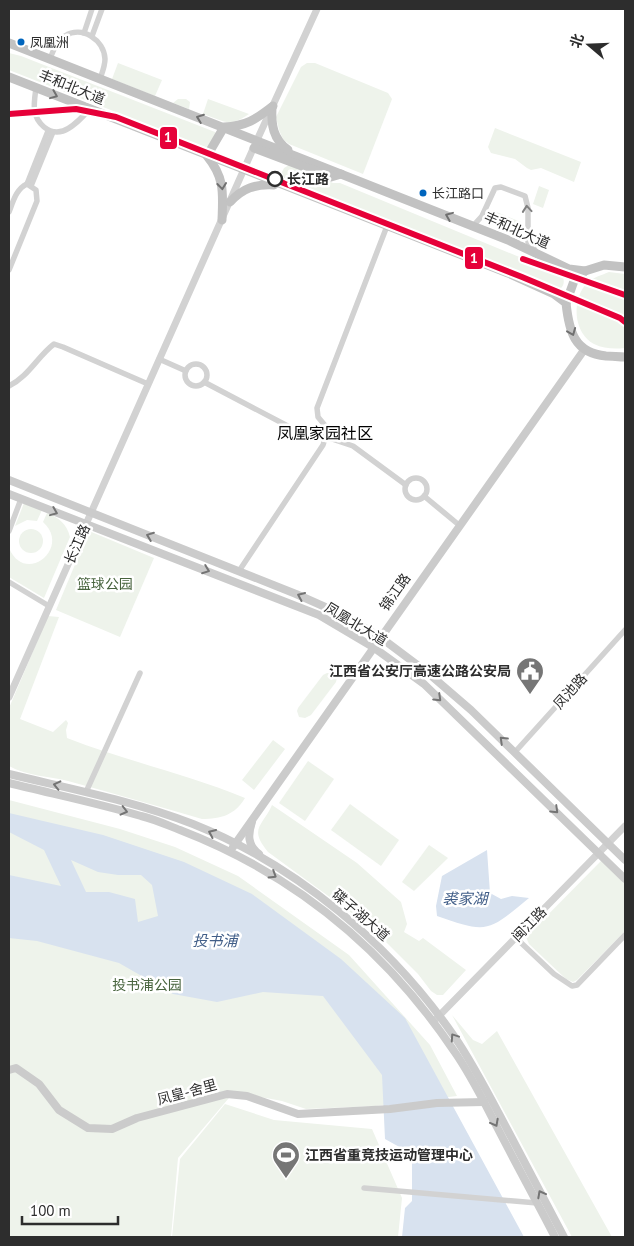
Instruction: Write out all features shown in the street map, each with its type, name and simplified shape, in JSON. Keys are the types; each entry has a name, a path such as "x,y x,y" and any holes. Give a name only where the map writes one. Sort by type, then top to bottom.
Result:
{"highway":[{"name":"丰和北大道","path":"9,44 224,127 255,144 299,157 508,240 569,269 585,271 604,265 625,267"},
{"name":"丰和北大道","path":"9,77 508,273 554,294 566,303"},
{"path":"222,220 223,188 216,166 208,156 224,127 239,126 251,122 272,107"},
{"path":"272,107 272,128 276,137 283,146 299,157"},
{"path":"255,144 331,178 341,174"},
{"path":"230,202 240,192 248,188 262,184 283,185"},
{"path":"585,271 574,281 566,303 568,321 573,337 584,350 599,355 625,356"}],"main road":[{"name":"锦江路","path":"230,851 584,350"},
{"name":"凤凰北大道","path":"9,480 296,594 341,614 380,637 428,673 471,710 625,860"},
{"name":"凤凰北大道","path":"9,494 319,615 373,647 424,684 625,879"},
{"name":"碟子湖大道","path":"9,774 130,803 193,824 235,843 276,867 322,898 378,945 428,1001 555,1237"},
{"name":"碟子湖大道","path":"9,783 142,816 230,851 302,894 354,935 455,1038 484,1085 564,1237"},
{"path":"256,814 249,836 251,846 254,851 276,867"},
{"name":"凤皇-舍里","path":"9,1070 16,1068 39,1084 60,1110 88,1128 112,1129 137,1118 227,1094 247,1096 298,1114 390,1109 437,1103 484,1102"}],"street":[{"path":"84,33 92,9"},
{"path":"92,36 102,9"},
{"name":"长江路","path":"9,696 317,9"},
{"path":"50,59 56,44 66,35 84,33 92,36 98,41 105,59 100,79"},
{"path":"36,88 35,115 39,123 51,131 62,132 90,109"},
{"path":"29,185 51,131"},
{"path":"9,212 22,186 29,185 36,190 37,200 9,270"},
{"path":"473,226 482,216 495,188 501,187 525,196 528,208 528,242 538,254"},
{"path":"239,571 323,445 328,429 318,417 317,408 387,226"},
{"path":"9,386 35,365 44,352 54,344 63,346 148,384"},
{"path":"159,359 186,371"},
{"path":"195,364 202,366 206,372 204,382 198,386 192,385 187,380 186,371 195,364"},
{"path":"204,382 303,434 326,437 353,446 406,484"},
{"path":"415,478 422,480 426,485 424,496 415,500 409,497 406,491 408,481 415,478"},
{"path":"424,496 460,525"},
{"path":"9,531 21,499"},
{"path":"9,582 49,606"},
{"name":"凤池路","path":"515,752 625,630"},
{"path":"86,792 140,673"},
{"name":"闽江路","path":"436,1019 625,826"},
{"path":"516,938 554,974 572,986 577,985 625,935"},
{"path":"364,1188 537,1203"}],"green space":[{"path":"9,53 215,132 217,135 210,149 9,70"},
{"path":"118,63 162,80 155,96 112,79"},
{"path":"307,63 315,63 388,93 392,99 363,174 289,144 283,139 276,117 301,67"},
{"path":"178,99 186,99 190,102 189,109 173,103"},
{"path":"208,99 249,114 231,122 216,119 203,114"},
{"path":"495,128 581,162 574,182 541,168 531,170 515,159 491,153 488,147"},
{"path":"289,165 294,165 333,183 340,183 563,275 563,285 559,290 285,181 282,172"},
{"path":"539,186 549,190 543,208 533,204"},
{"path":"494,211 521,222 516,234 489,223"},
{"path":"609,272 625,274 625,348 602,347 594,344 587,339 578,324 577,306 583,289 590,280"},
{"path":"24,503 42,510 37,521 27,520 15,526"},
{"path":"47,513 62,522 67,528 70,537 44,598 9,577 9,548 16,559 25,564 43,559 49,552 52,542 51,532 43,522"},
{"path":"31,529 36,530 42,536 42,546 36,552 31,553 26,552 20,546 19,541 20,536 26,530"},
{"name":"篮球公园","path":"89,531 154,558 120,637 56,610"},
{"path":"48,616 59,617 20,719 53,732 66,720 68,723 66,730 67,738 223,789 245,798 241,804 227,815 202,819 68,781 23,772 9,766 9,708"},
{"path":"327,673 334,674 337,678 336,682 311,715 305,718 299,717 298,708 323,675"},
{"path":"273,740 285,749 254,790 242,780"},
{"path":"308,761 334,779 305,821 279,803"},
{"name":"投书浦公园","path":"9,800 120,829 175,847 238,876 349,955 430,1045 457,1096 375,1106 306,1109 282,1101 234,1092 178,1158 171,1237 9,1237"},
{"path":"350,804 399,840 381,866 331,830"},
{"path":"272,805 357,863 401,902 407,924 404,932 419,941 423,938 466,970 443,995 437,995 431,991 418,974 372,928 268,852 262,844 258,832"},
{"path":"429,845 448,858 414,891 402,882"},
{"path":"602,860 625,884 625,931 573,982 566,979 529,944 526,937"},
{"path":"452,1015 473,1040 482,1044 497,1031 612,1237 572,1237"},
{"name":"江西省重竞技运动管理中心","path":"225,1104 274,1120 372,1129 402,1198 398,1237 172,1237 180,1159"}],"water":[{"name":"投书浦","path":"9,813 103,835 184,862 252,894 341,959 405,1018 524,1237 402,1237 405,1208 412,1201 412,1154 385,1139 382,1075 323,996 263,992 217,1002 173,994 119,963 37,941 9,938 9,875 61,886 44,850 9,832","holes":["71,860 98,872 118,875 141,875 152,885 158,916 138,922 135,899 109,892 86,892"]},
{"name":"裘家湖","path":"487,850 490,893 501,899 512,896 529,898 504,918 487,927 467,926 437,916 436,906 442,876"}],"transit line":[{"name":"1","path":"9,114 76,109 116,117 522,277 620,318 625,322"},
{"name":"1","path":"523,259 625,295"}],"place":[{"name":"凤凰洲","path":"21,42"},
{"name":"长江路","path":"275,179"},
{"name":"长江路口","path":"423,193"},
{"name":"江西省公安厅高速公路公安局","path":"530,695"},
{"name":"江西省重竞技运动管理中心","path":"286,1179"}],"district":[{"name":"凤凰家园社区","path":"325,433"}]}
